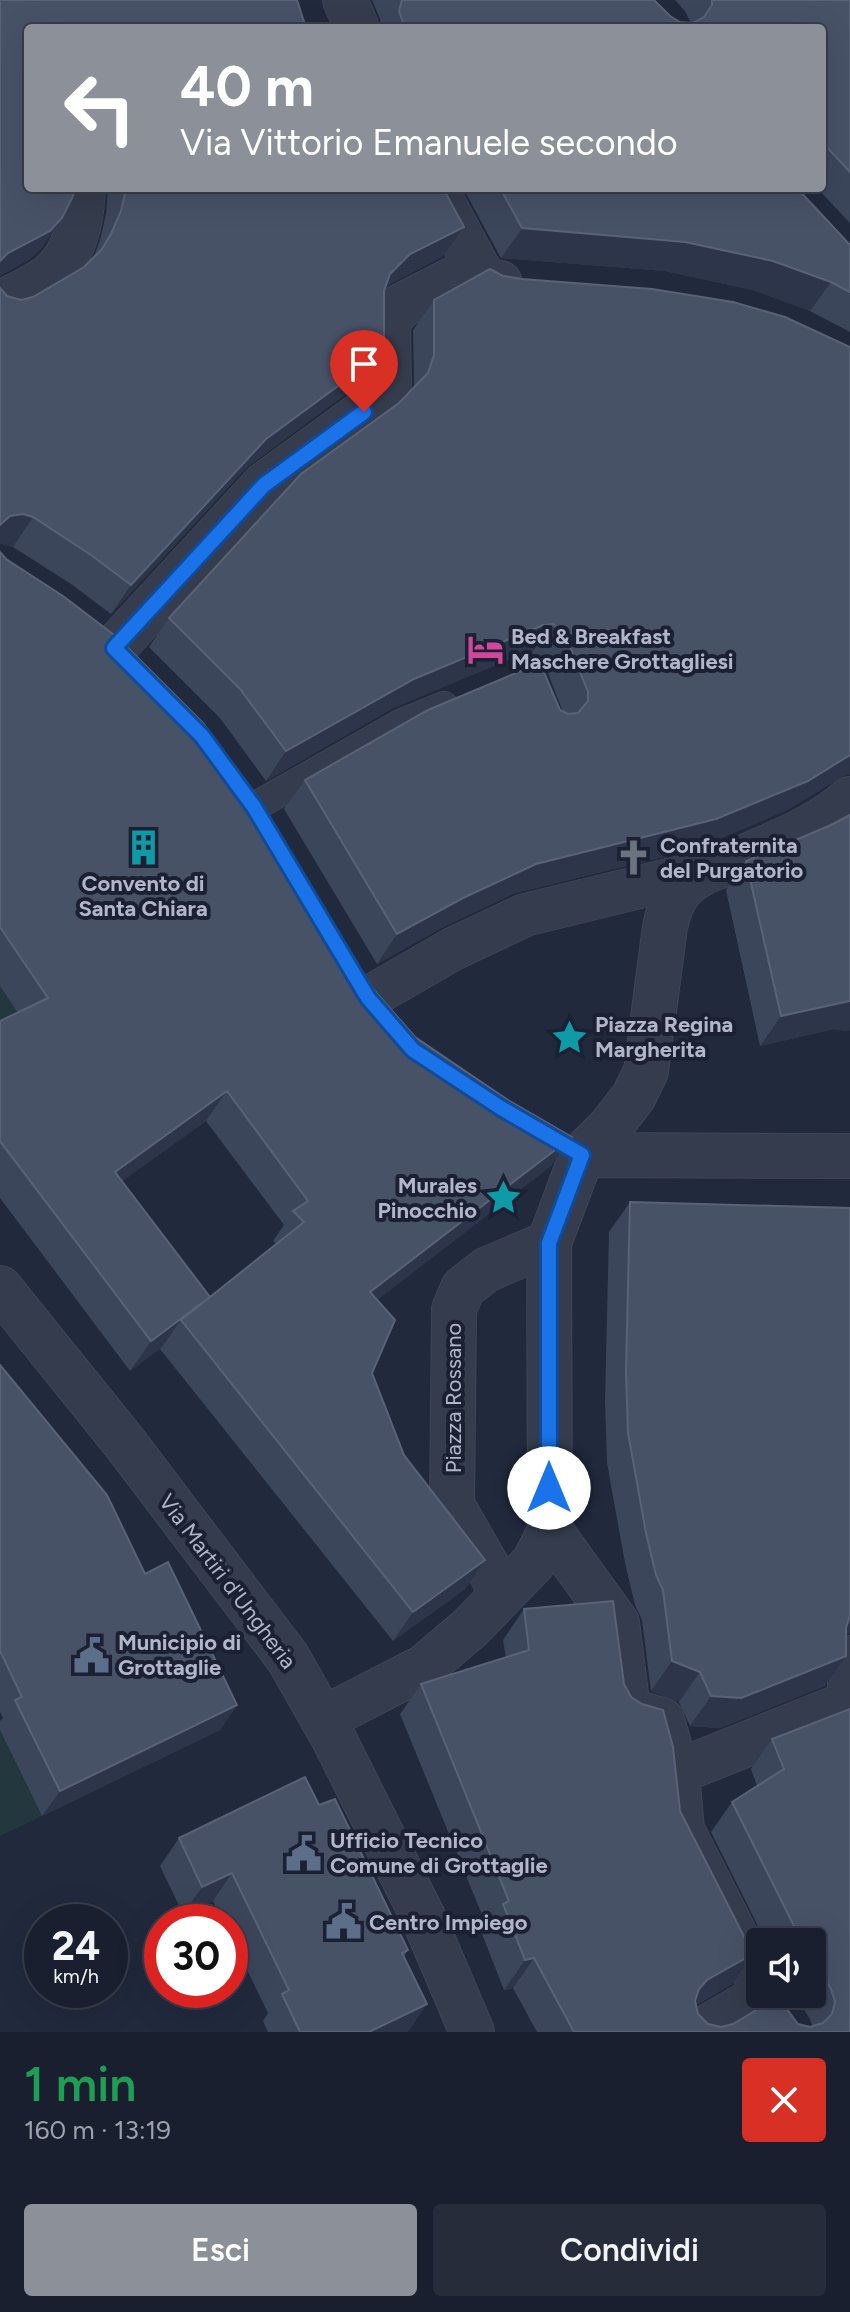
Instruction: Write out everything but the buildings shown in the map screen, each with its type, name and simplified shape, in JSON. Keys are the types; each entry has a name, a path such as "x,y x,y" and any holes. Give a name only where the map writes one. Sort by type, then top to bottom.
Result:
{"street":[{"path":"345,0 355,24"},
{"path":"0,304 54,272 67,253 82,214 83,192"},
{"path":"437,192 487,281 534,287"},
{"path":"80,622 129,661 264,485 364,412 389,385 388,320 401,306 477,267"},
{"path":"228,771 262,820"},
{"path":"371,999 453,949 525,915 701,872 799,832 838,810 850,799"},
{"path":"323,1719 424,1667 471,1627 534,1562 550,1530 549,1243 582,1155 611,1126 634,1096 646,1071 670,907 680,889 701,872"},
{"path":"634,1096 636,1116 644,1132 660,1145 688,1155"},
{"path":"541,1131 582,1155 850,1156"},
{"name":"Piazza Rossano","path":"503,1594 452,1505 454,1309 463,1288 486,1270 549,1243"},
{"name":"Via Martiri d'Ungheria","path":"0,1288 124,1442 279,1646 323,1719 423,1917 472,2032"},
{"path":"550,1530 617,1623 628,1710 662,1720 677,1772 682,1830 746,1956"},
{"path":"677,1772 850,1704 850,1658"},
{"path":"699,2032 746,2005"},
{"path":"773,2008 789,2032"}],"lane":[{"path":"262,820 400,724 472,694"}],"shaded area":[{"path":"0,986 28,1027 0,1041"},
{"path":"0,1730 42,1816 0,1836"}],"place":[{"name":"Bed & Breakfast Maschere Grottagliesi","path":"485,649"},
{"name":"Convento di Santa Chiara","path":"143,847"},
{"name":"Confraternita del Purgatorio","path":"634,858"},
{"name":"Piazza Regina Margherita","path":"569,1037"},
{"name":"Murales Pinocchio","path":"503,1198"},
{"name":"Municipio di Grottaglie","path":"92,1655"},
{"name":"Ufficio Tecnico Comune di Grottaglie","path":"304,1853"},
{"name":"Centro Impiego","path":"343,1922"}],"route":[{"path":"364,412 264,485 114,648 202,736 254,807 368,998 413,1050 501,1108 582,1155 549,1243 549,1488"}]}
